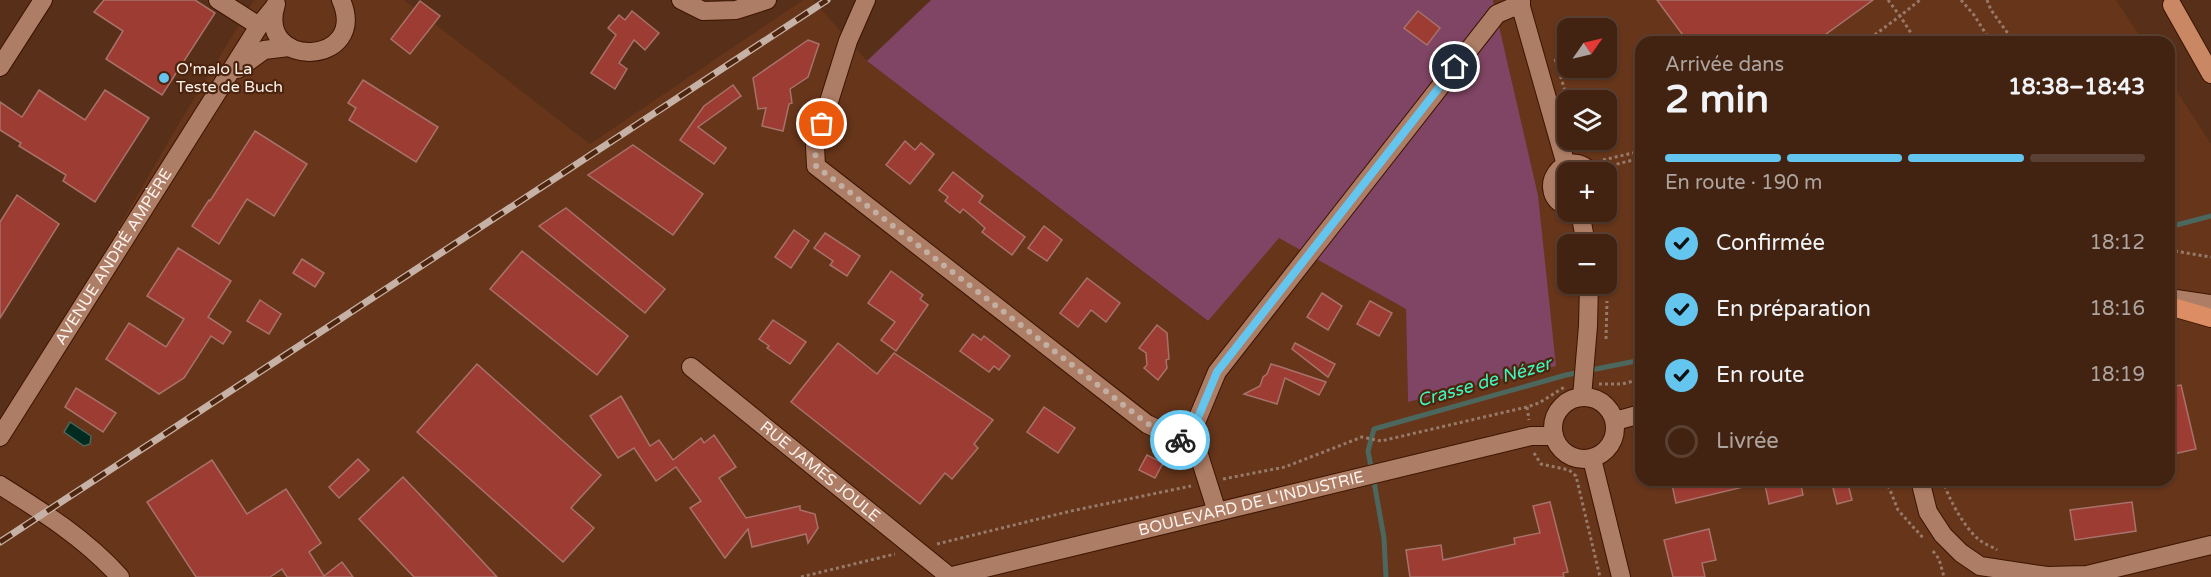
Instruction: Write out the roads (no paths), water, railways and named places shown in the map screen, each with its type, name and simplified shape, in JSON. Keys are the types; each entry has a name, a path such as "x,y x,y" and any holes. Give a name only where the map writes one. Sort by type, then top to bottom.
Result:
{"highway":[{"path":"2175,308 2211,318"}],"main road":[{"path":"2170,3 2211,50"},
{"path":"2170,3 2211,74"}],"street":[{"path":"0,67 44,0"},
{"path":"218,0 259,26"},
{"name":"AVENUE ANDRÉ AMPÈRE","path":"277,3 273,15 277,33 289,47 298,52 318,53 335,43 345,26 346,16 341,0"},
{"path":"681,0 703,11 736,10 767,0"},
{"path":"866,0 848,41 815,146 816,166 1148,424 1185,442 1199,456 1217,512"},
{"name":"AVENUE ANDRÉ AMPÈRE","path":"0,437 259,26 277,3"},
{"path":"1185,442 1194,427 1217,372 1238,344 1497,14 1521,4 1565,162"},
{"name":"AVENUE ANDRÉ AMPÈRE","path":"227,77 264,50 289,47"},
{"path":"1557,173 1552,189 1557,200"},
{"path":"1584,380 1571,400 1556,414 1553,425 1554,436 1564,452 1572,457 1592,459 1601,455 1613,440 1615,421 1606,406 1591,398 1584,380 1588,294"},
{"path":"2175,299 2211,304"},
{"name":"RUE JAMES JOULE","path":"691,367 949,577"},
{"path":"1615,421 1635,416"},
{"name":"BOULEVARD DE L'INDUSTRIE","path":"949,577 1531,436 1554,436"},
{"path":"1592,459 1621,577"},
{"path":"0,485 59,524 102,557 120,577"},
{"path":"1922,486 1928,512 1943,535 1977,572 2047,576 2087,575 2211,545"}],"waterway":[{"name":"Crasse de Nézer","path":"2175,225 2211,216"},
{"name":"Crasse de Nézer","path":"1371,467 1368,451 1374,429 1566,375 1635,361"},
{"name":"Crasse de Nézer","path":"1374,482 1384,538 1386,577"}],"railway":[{"path":"0,542 827,0"}],"place":[{"name":"O'malo La Teste de Buch","path":"164,78"}]}
